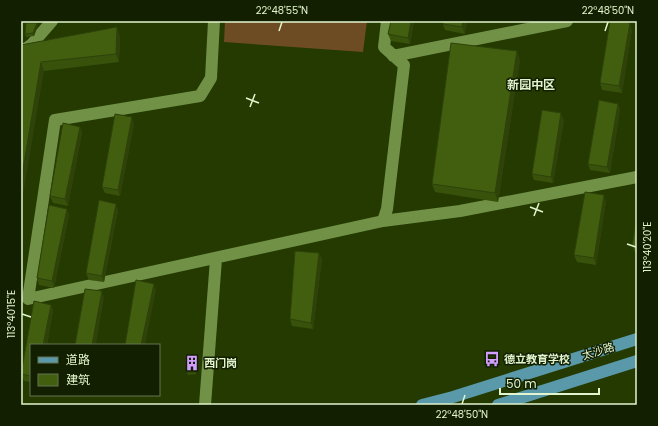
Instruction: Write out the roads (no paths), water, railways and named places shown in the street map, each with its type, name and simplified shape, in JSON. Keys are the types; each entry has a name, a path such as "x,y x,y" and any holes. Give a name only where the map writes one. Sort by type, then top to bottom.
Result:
{"main road":[{"name":"太沙路","path":"422,405 453,397 637,339"},
{"name":"太沙路","path":"498,405 637,361"}],"street":[{"path":"21,52 32,44 52,21"},
{"path":"214,21 211,78 200,96 55,120 28,299 216,259 383,221 460,211 637,177"},
{"path":"383,221 387,208 404,65 384,47 387,21"},
{"path":"393,56 567,21"},
{"path":"205,405 216,259"}],"place":[{"name":"德立教育学校","path":"492,359"},
{"name":"西门岗","path":"192,363"}],"district":[{"name":"新园中区","path":"531,84"}]}
